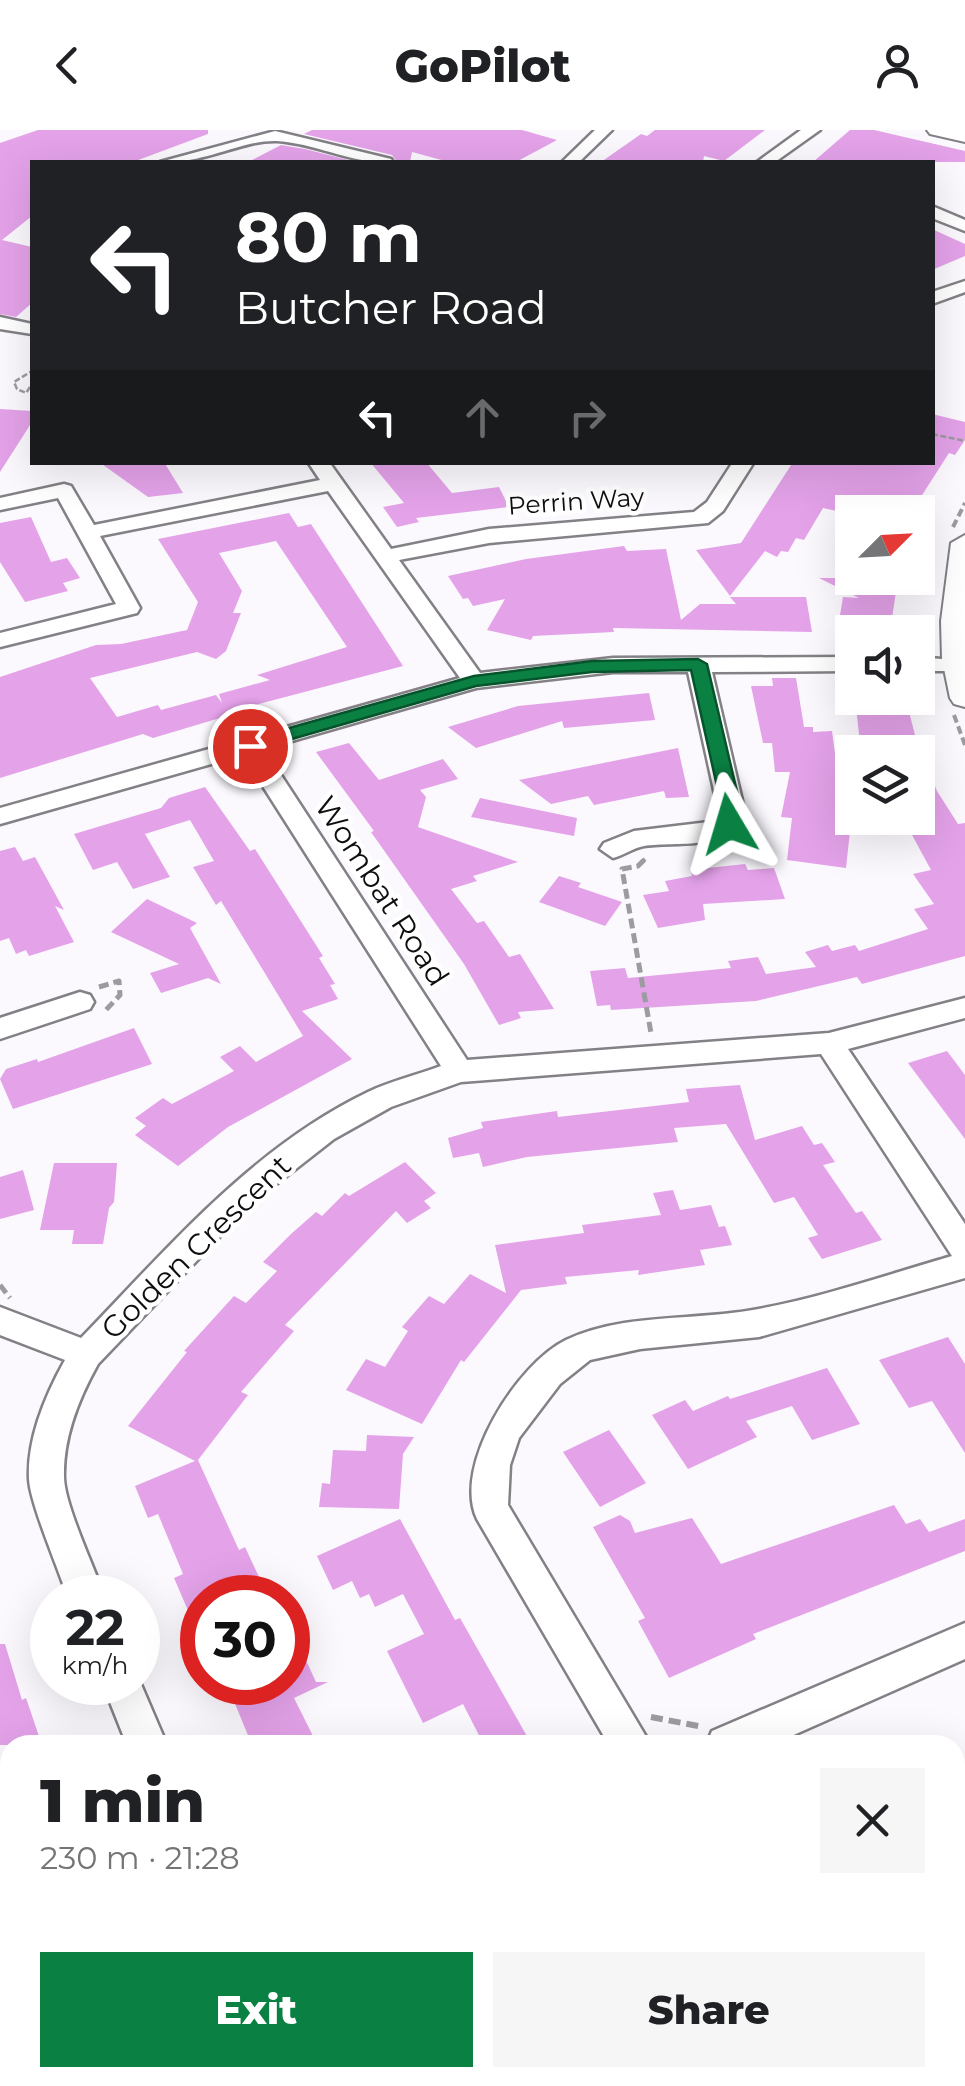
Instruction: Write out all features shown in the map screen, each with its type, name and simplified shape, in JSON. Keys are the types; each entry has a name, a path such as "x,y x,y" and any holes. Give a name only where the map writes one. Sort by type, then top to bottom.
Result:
{"street":[{"path":"572,160 604,130"},
{"path":"768,160 812,130"},
{"path":"937,130 965,136"},
{"path":"175,160 256,138 282,136 377,160"},
{"path":"935,212 965,226"},
{"path":"935,299 965,286"},
{"path":"0,323 30,330"},
{"path":"320,465 474,681"},
{"name":"Perrin Way","path":"386,556 489,536 700,518 715,506 742,465"},
{"path":"90,532 334,484"},
{"path":"0,504 64,490 129,608 0,640"},
{"path":"965,543 954,612 965,698"},
{"path":"612,849 634,839 718,830 729,824 732,813 698,664"},
{"path":"0,816 474,681 584,667 835,664"},
{"path":"935,665 958,666"},
{"name":"Wombat Road","path":"250,746 459,1071"},
{"path":"0,1029 80,1002"},
{"name":"Golden Crescent","path":"79,1575 46,1481 50,1444 65,1392 86,1354 240,1195 285,1158 380,1099 459,1071 830,1043 965,1008"},
{"path":"830,1043 965,1250"},
{"path":"625,1735 490,1508 488,1479 495,1446 516,1413 547,1374 579,1350 617,1341 757,1324 965,1265"},
{"path":"0,1321 86,1354"},
{"path":"722,1734 965,1641"},
{"path":"131,1705 143,1735"}],"path":[{"path":"935,435 965,441"},
{"path":"638,1710 677,1725 722,1734"}],"building":[{"path":"38,130 208,130 208,134 138,160 30,160 30,218 2,240 30,247 30,305 16,317 0,314 0,143"},
{"path":"312,130 522,130 557,140 520,160 442,160 412,152 410,160 396,160 392,155 304,134"},
{"path":"655,130 765,130 725,160 704,156 703,160 604,160 641,134 647,136"},
{"path":"850,130 874,130 965,151 965,162 815,160"},
{"path":"281,145 348,160 252,160"},
{"path":"935,230 965,244 965,256 935,269"},
{"path":"0,409 30,411 30,425 0,472"},
{"path":"935,415 965,422 965,440 955,455 949,453 922,495 835,495 835,511 823,508 804,540 796,538 788,552 781,551 777,557 765,551 730,596 696,550 741,543 791,465 935,465"},
{"path":"103,465 166,465 183,493 148,497"},
{"path":"372,465 429,465 452,493 499,487 509,507 416,518 419,522 397,527 383,507 404,503"},
{"path":"289,513 298,527 311,524 403,666 228,712 230,715 153,738 143,734 0,778 0,677 96,645 121,644 187,630 198,602 158,539","holes":["276,541 347,647 257,675 270,680 219,694 222,703 216,695 117,717 90,678 197,652 216,659 226,651 241,613 233,613 242,591 219,553"]},
{"path":"31,517 51,562 67,558 80,578 63,583 68,591 25,602 0,562 0,523"},
{"path":"624,546 627,551 666,549 681,620 700,604 736,604 730,597 806,597 812,632 613,628 614,632 533,636 531,640 487,630 505,599 473,606 468,598 463,599 448,576 526,559"},
{"path":"819,578 835,578 835,586"},
{"path":"853,595 895,595 893,615 840,615 843,597 859,598"},
{"path":"772,678 796,678 804,727 813,727 813,732 832,731 835,835 850,835 846,868 787,860 792,818 781,817 790,772 775,772 772,743 763,743 751,686 773,686"},
{"path":"649,693 655,720 564,728 562,721 476,748 448,727 518,706"},
{"path":"857,715 910,715 915,735 859,735"},
{"path":"349,743 379,780 443,759 458,779 420,790 426,797 418,827 518,862 473,876 477,881 451,889 477,923 484,921 509,957 520,954 554,1009 518,1012 521,1018 499,1025 464,964 316,752"},
{"path":"678,748 689,797 666,798 664,791 594,805 588,796 551,804 519,780"},
{"path":"935,786 958,824 965,823 965,956 862,984 857,977 756,1001 611,1010 610,1005 597,1006 590,971 625,968 628,978 731,968 728,961 758,957 766,974 816,967 805,952 828,945 832,951 855,945 859,951 928,929 914,909 934,904 913,874 931,870 912,835 935,835"},
{"path":"205,787 250,851 255,849 323,956 319,958 335,984 330,985 338,999 302,1011 352,1059 228,1127 178,1166 135,1135 146,1126 135,1118 163,1098 172,1104 234,1071 220,1057 240,1046 256,1062 303,1036 221,901 216,905 193,867 214,861 190,820 145,834 170,877 133,889 117,862 93,870 74,834 161,808 169,798"},
{"path":"480,798 577,818 574,836 471,817"},
{"path":"15,847 23,861 35,857 64,910 55,906 74,942 29,956 26,950 16,954 9,938 0,941 0,851"},
{"path":"745,864 748,870 774,868 785,899 703,904 705,920 658,928 643,895 669,891 665,881 692,876 690,870"},
{"path":"559,876 622,902 605,926 539,902"},
{"path":"147,899 197,923 190,928 221,984 208,978 161,993 150,973 179,964 111,932"},
{"path":"134,1028 152,1064 13,1109 0,1079 6,1069 37,1059 38,1062"},
{"path":"947,1051 965,1075 965,1139 908,1063"},
{"path":"740,1085 755,1140 802,1126 814,1145 822,1143 835,1162 823,1165 856,1213 862,1211 882,1240 822,1259 808,1238 818,1235 794,1197 774,1203 726,1124 674,1128 678,1142 527,1157 483,1167 479,1153 453,1158 448,1138 483,1128 481,1122 557,1111 558,1117 689,1102 686,1089"},
{"path":"405,1162 436,1193 424,1201 431,1208 407,1223 396,1211 285,1325 294,1331 241,1392 248,1395 198,1460 239,1550 245,1547 258,1575 181,1575 158,1514 148,1518 135,1486 195,1461 128,1426 187,1352 184,1351 234,1296 246,1303 277,1271 263,1262 316,1212 322,1216 345,1193 349,1196"},
{"path":"54,1163 117,1163 114,1202 109,1208 103,1244 72,1244 74,1230 40,1230"},
{"path":"23,1170 34,1210 0,1219 0,1177"},
{"path":"673,1190 680,1210 711,1205 719,1227 725,1226 732,1245 700,1250 705,1265 638,1275 639,1270 565,1277 567,1284 521,1290 464,1362 461,1360 422,1424 346,1390 366,1359 385,1367 408,1331 402,1327 429,1296 444,1304 470,1274 506,1293 495,1245 584,1233 582,1225 661,1215 653,1193"},
{"path":"948,1337 965,1364 965,1453 932,1401 909,1408 879,1360"},
{"path":"827,1368 860,1424 812,1440 792,1406 746,1421 757,1437 688,1469 652,1415 685,1400 693,1411 728,1396 730,1399"},
{"path":"609,1430 646,1483 600,1507 563,1452"},
{"path":"367,1435 414,1437 403,1454 399,1509 319,1507 322,1483 330,1484 333,1450 366,1451"},
{"path":"894,1505 906,1524 920,1519 929,1532 965,1519 965,1551 753,1634 756,1639 669,1678 638,1621 645,1618 593,1527 620,1515 630,1521 635,1533 692,1518 721,1564"},
{"path":"400,1519 455,1620 460,1618 526,1735 479,1735 463,1704 423,1723 387,1651 424,1634 403,1594 375,1607 369,1594 360,1598 352,1581 333,1590 317,1556"},
{"path":"0,1644 5,1644 22,1700 26,1698 39,1735 0,1735"},
{"path":"310,1669 316,1682 328,1682 310,1690"},
{"path":"235,1705 298,1705 312,1735 248,1735"}],"route":[{"path":"250,746 474,681 592,666 698,664 732,813 729,824"}]}
